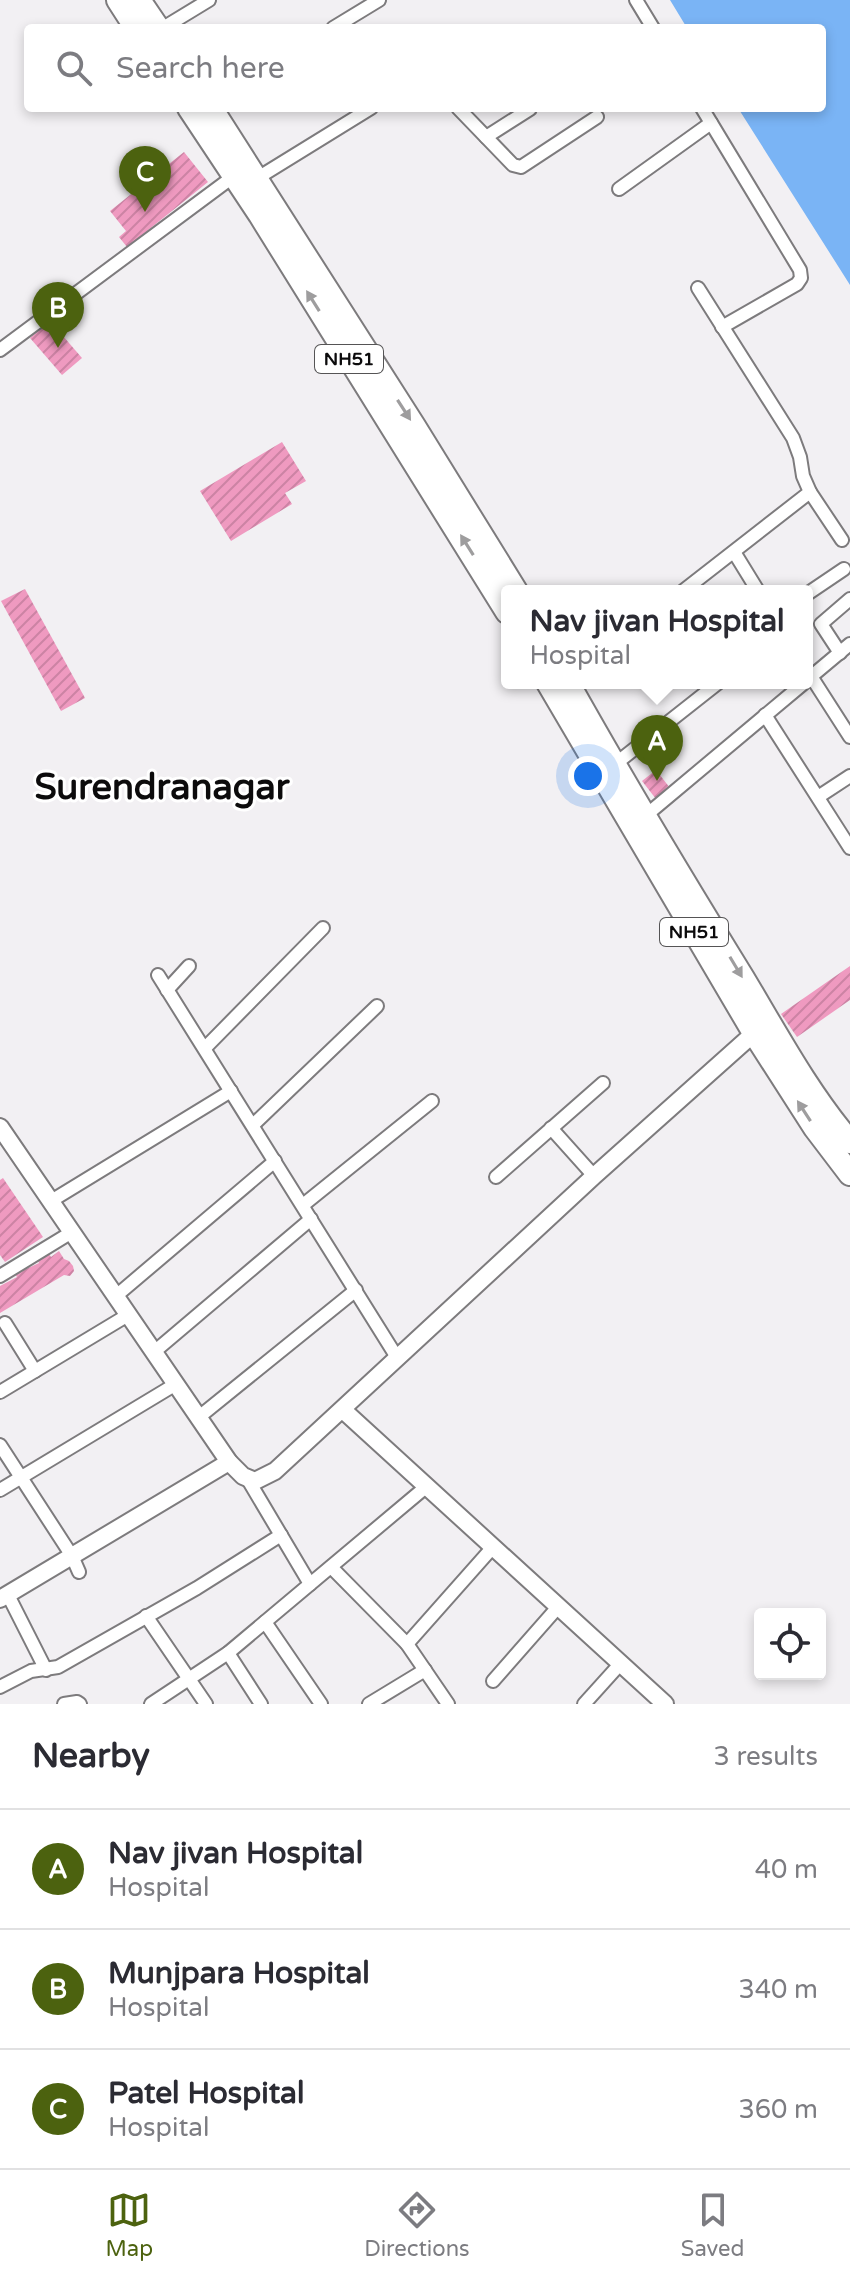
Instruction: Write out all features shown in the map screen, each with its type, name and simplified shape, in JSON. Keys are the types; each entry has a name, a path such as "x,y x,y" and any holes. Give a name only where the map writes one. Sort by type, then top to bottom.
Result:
{"highway":[{"path":"118,0 133,24"},
{"path":"139,0 158,24"},
{"name":"NH51","path":"192,112 245,177 414,426 512,585"},
{"name":"NH51","path":"213,112 245,177 501,602"},
{"name":"NH51","path":"552,689 761,1027 850,1142"},
{"name":"NH51","path":"571,689 815,1128 850,1174"}],"street":[{"path":"168,24 209,0"},
{"path":"340,24 379,0"},
{"path":"636,0 651,24"},
{"path":"0,350 245,177 364,112"},
{"path":"462,112 513,165 521,167 597,117"},
{"path":"486,137 525,112"},
{"path":"704,112 796,262 801,278 797,284 722,327"},
{"path":"619,189 711,123"},
{"path":"698,288 793,438 810,492 842,540"},
{"path":"691,585 810,492"},
{"path":"734,552 754,585"},
{"path":"813,590 844,569"},
{"path":"813,673 845,648 821,624 850,599"},
{"path":"813,686 850,737"},
{"path":"614,765 710,689"},
{"path":"644,817 795,689"},
{"path":"765,715 850,848"},
{"path":"818,797 850,776"},
{"path":"205,1048 323,928"},
{"path":"167,990 189,966"},
{"path":"158,975 398,1359"},
{"path":"253,1125 377,1006"},
{"path":"247,1478 255,1481 275,1471 594,1176 761,1027"},
{"path":"496,1177 603,1083"},
{"path":"51,1201 231,1091"},
{"path":"303,1205 432,1101"},
{"path":"0,1127 229,1462 247,1478 310,1584"},
{"path":"551,1128 594,1176"},
{"path":"116,1296 275,1161"},
{"path":"154,1352 311,1219"},
{"path":"0,1276 72,1232"},
{"path":"199,1417 356,1290"},
{"path":"0,1392 128,1315"},
{"path":"5,1323 35,1371"},
{"path":"0,1490 176,1384"},
{"path":"343,1410 665,1704"},
{"path":"0,1445 72,1556 79,1572"},
{"path":"46,1670 4,1597 229,1462"},
{"path":"151,1704 228,1653 427,1486"},
{"path":"0,1687 31,1671 58,1667 281,1535"},
{"path":"407,1644 493,1547"},
{"path":"331,1567 407,1644 448,1704"},
{"path":"493,1681 558,1607"},
{"path":"146,1616 206,1704"},
{"path":"265,1622 321,1704"},
{"path":"228,1653 261,1704"},
{"path":"584,1704 621,1663"},
{"path":"369,1704 425,1670"},
{"path":"64,1704 80,1704"}],"water":[{"path":"670,0 850,0 850,285 741,112 826,112 826,24 685,24"}],"building":[{"path":"184,152 208,182 127,247 119,237 126,231 110,211"},
{"path":"50,321 82,358 62,375 30,338"},
{"path":"282,442 306,481 285,493 292,504 231,541 200,491"},
{"path":"25,589 85,698 61,711 1,601"},
{"path":"656,770 670,788 656,799 642,781"},
{"path":"850,966 850,1000 797,1037 781,1014"},
{"path":"3,1178 43,1237 5,1262 0,1255 0,1180"},
{"path":"59,1251 73,1266 70,1276 64,1275 0,1313 0,1286 17,1277 15,1274"}],"place":[{"name":"Patel Hospital","path":"145,212"},
{"name":"Munjpara Hospital","path":"58,348"},
{"name":"Nav jivan Hospital","path":"657,781"}],"district":[{"name":"Surendranagar","path":"162,786"}]}
